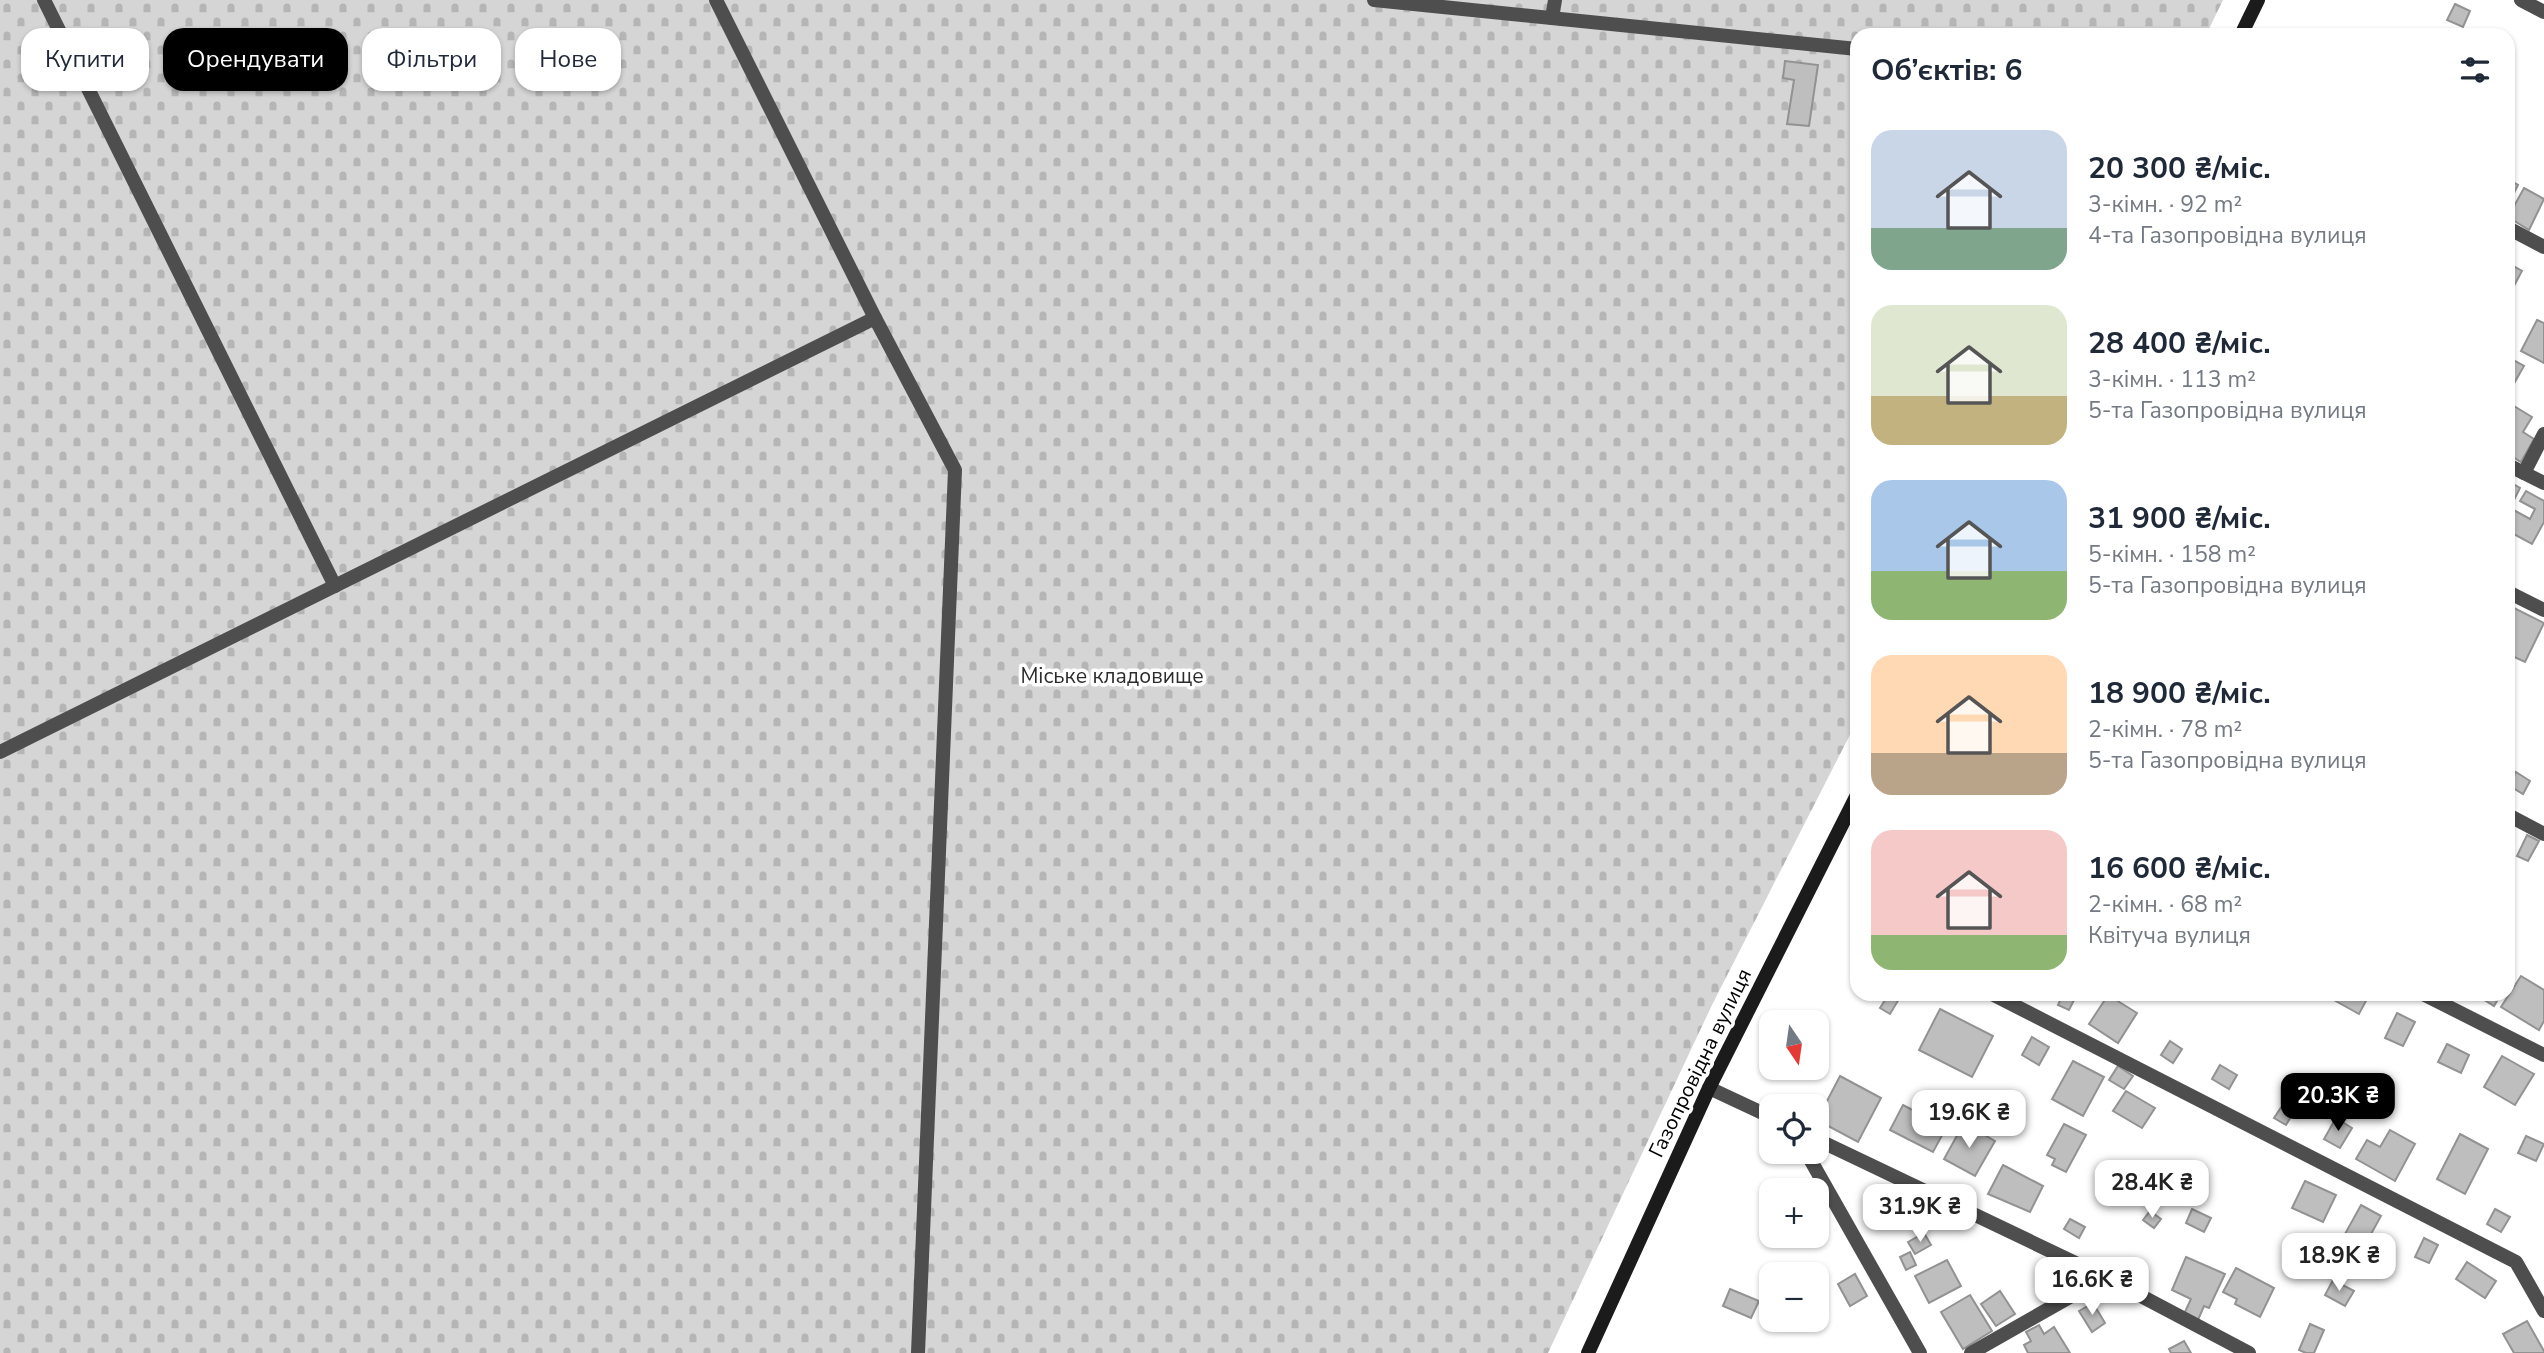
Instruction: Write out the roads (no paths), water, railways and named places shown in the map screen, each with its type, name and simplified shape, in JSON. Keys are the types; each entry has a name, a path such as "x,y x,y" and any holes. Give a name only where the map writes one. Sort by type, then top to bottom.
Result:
{"main road":[{"path":"2244,28 2258,0"},
{"name":"Газопровідна вулиця","path":"1588,1353 1709,1088 1850,810"}],"street":[{"path":"44,0 335,586"},
{"path":"716,0 875,318 955,470 918,1353"},
{"path":"1374,0 1850,48"},
{"path":"1552,18 1555,0"},
{"path":"2521,0 2544,12"},
{"path":"2515,232 2544,247"},
{"path":"0,752 875,318"},
{"path":"2524,473 2544,434"},
{"path":"2515,468 2544,483"},
{"path":"2515,596 2544,610"},
{"path":"2515,819 2544,834"},
{"path":"2007,1001 2516,1262 2544,1311"},
{"path":"2437,1001 2544,1055"},
{"path":"1709,1088 1759,1111"},
{"path":"1829,1145 2105,1277 2249,1353"},
{"path":"1813,1164 1920,1353"},
{"path":"1971,1353 2105,1277"}],"park label":[{"name":"Міське кладовище","path":"1112,676"}]}
